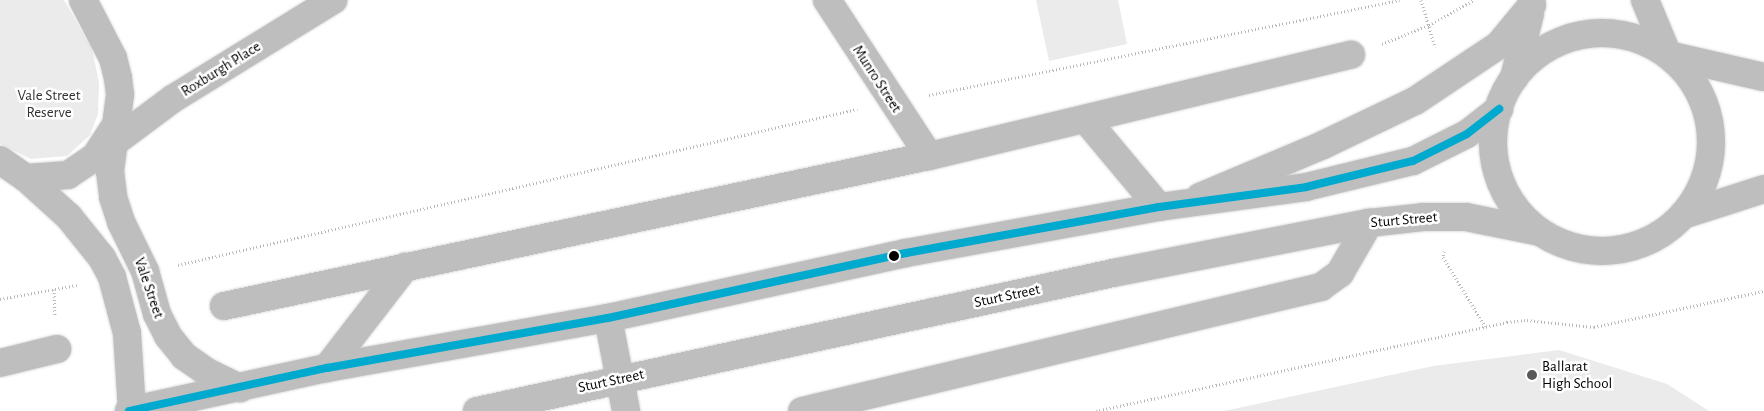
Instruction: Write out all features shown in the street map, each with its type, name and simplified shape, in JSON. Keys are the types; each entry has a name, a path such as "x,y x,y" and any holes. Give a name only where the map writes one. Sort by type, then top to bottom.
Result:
{"main road":[{"name":"Vale Street","path":"83,0 113,58 120,96 114,133 111,184 117,210 145,271 163,328 193,363 240,388"},
{"name":"Roxburgh Place","path":"114,133 333,0"},
{"name":"Munro Street","path":"827,0 929,156"},
{"path":"1645,0 1669,55"},
{"path":"1533,3 1514,78 1499,110 1493,145 1502,185 1511,204 1540,232 1576,249 1615,251 1652,239 1684,215 1764,189"},
{"path":"1170,206 1323,145 1415,101 1499,45 1533,3"},
{"path":"1514,78 1537,55 1577,36 1620,35 1645,42 1669,55 1684,69 1703,100 1711,140 1705,180 1684,215"},
{"path":"224,306 929,156 1087,120 1352,55"},
{"path":"1669,55 1764,77"},
{"path":"130,411 327,368 608,318 906,253 1170,206 1306,187 1389,168 1451,143 1499,110"},
{"path":"1087,120 1170,206"},
{"name":"Vale Street","path":"26,178 60,178 78,169 94,157 114,133"},
{"name":"Vale Street","path":"0,160 26,178 84,232 112,277 127,333 130,411"},
{"name":"Sturt Street","path":"477,411 548,404 621,379 1104,275 1369,223 1423,217 1466,218 1540,232"},
{"path":"802,411 1322,287 1340,274 1369,223"},
{"path":"327,368 405,267"},
{"path":"608,318 626,411"},
{"path":"0,363 57,349"}],"path":[{"path":"171,266 892,101 1399,0"},
{"path":"1352,55 1429,25 1474,0"},
{"path":"1096,411 1485,326 1527,320 1594,327 1764,290"}],"green space":[{"name":"Vale Street Reserve","path":"0,0 64,0 92,49 99,82 98,114 90,135 67,156 31,159 0,144"},
{"path":"1036,0 1118,0 1127,44 1049,61"},
{"path":"1559,350 1667,384 1709,411 1224,411 1433,366"}],"transit line":[{"path":"129,411 327,368 608,318 906,253 1159,207 1306,187 1413,161 1467,134 1499,109"}],"place":[{"name":"Ballarat High School","path":"1532,375"}]}
